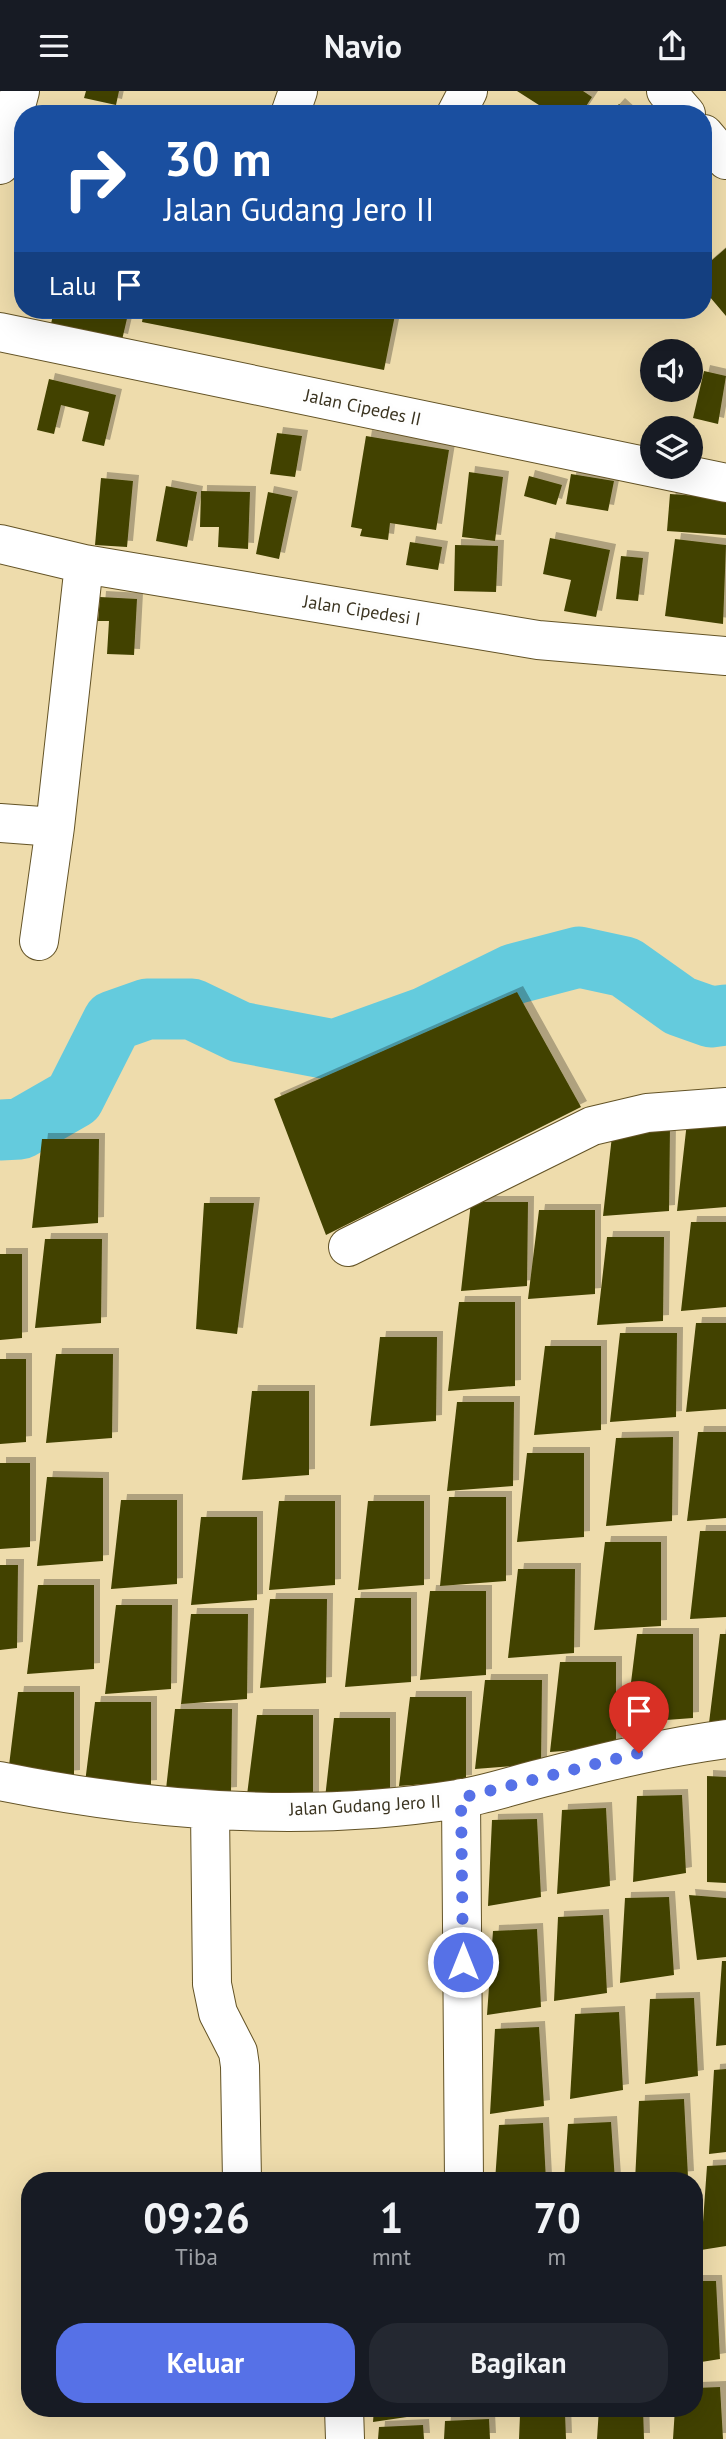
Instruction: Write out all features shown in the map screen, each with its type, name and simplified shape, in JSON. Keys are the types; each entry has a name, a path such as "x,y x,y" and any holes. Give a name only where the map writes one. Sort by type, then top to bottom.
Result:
{"main road":[{"path":"666,91 679,105"},
{"path":"0,165 14,113"},
{"path":"712,143 726,160"},
{"name":"Jalan Cipedes II","path":"0,332 726,483"},
{"name":"Jalan Cipedesi I","path":"0,544 84,564 538,640 726,656"},
{"path":"38,941 55,827 84,564"},
{"path":"0,823 55,827"},
{"path":"348,1247 592,1126 647,1113 726,1107"},
{"name":"Jalan Gudang Jero II","path":"0,1781 69,1795 210,1811 409,1806 461,1798 663,1748 726,1739"},
{"path":"461,1798 464,2172"},
{"path":"210,1811 212,1984 218,2013 238,2052 242,2172"},
{"path":"344,2417 345,2439"}],"building":[{"path":"86,91 119,91 116,105 84,98"},
{"path":"517,91 583,91 592,97 587,105 539,105"},
{"path":"726,248 726,316 712,299 712,260"},
{"path":"52,319 127,319 122,340 51,324"},
{"path":"142,319 394,319 384,370 142,322"},
{"path":"704,371 726,376 718,424 703,420 703,416 693,416 697,402 703,402"},
{"path":"49,379 116,395 104,446 82,441 89,412 61,405 54,434 37,430"},
{"path":"277,433 302,436 295,477 270,474"},
{"path":"366,436 449,450 436,530 390,523 388,540 360,536 362,529 351,527"},
{"path":"469,472 503,477 495,541 462,537"},
{"path":"571,474 614,481 608,511 566,504"},
{"path":"529,476 562,485 556,505 524,496"},
{"path":"101,478 133,481 127,547 95,545"},
{"path":"166,486 197,492 187,547 156,541"},
{"path":"201,491 250,492 248,549 218,547 219,527 200,527"},
{"path":"268,492 292,497 279,559 256,554"},
{"path":"670,494 726,498 726,535 667,531"},
{"path":"550,538 610,550 596,617 564,611 571,580 543,574"},
{"path":"675,539 726,545 723,624 665,616"},
{"path":"410,542 442,547 438,570 406,565"},
{"path":"455,545 498,546 496,592 454,591"},
{"path":"621,556 643,558 638,601 616,599"},
{"path":"100,597 137,599 134,655 107,654 109,621 98,621"},
{"path":"517,992 581,1107 326,1235 274,1099"},
{"path":"687,1122 726,1122 726,1207 677,1211"},
{"path":"613,1127 670,1127 669,1211 603,1216"},
{"path":"42,1139 99,1139 98,1223 32,1228"},
{"path":"471,1202 528,1202 527,1286 461,1291"},
{"path":"204,1203 254,1203 237,1334 196,1329"},
{"path":"539,1210 595,1210 595,1294 528,1299"},
{"path":"691,1222 726,1222 726,1307 681,1311"},
{"path":"607,1237 664,1237 663,1321 597,1325"},
{"path":"45,1239 102,1239 101,1323 35,1328"},
{"path":"0,1254 22,1254 22,1338 0,1340"},
{"path":"459,1302 515,1302 515,1386 448,1391"},
{"path":"696,1323 726,1323 726,1409 686,1412"},
{"path":"620,1333 677,1333 676,1417 610,1422"},
{"path":"380,1337 437,1337 436,1421 370,1426"},
{"path":"545,1346 601,1346 601,1430 534,1435"},
{"path":"56,1354 113,1354 112,1438 46,1443"},
{"path":"0,1359 26,1359 26,1442 0,1444"},
{"path":"252,1391 309,1391 309,1475 242,1480"},
{"path":"457,1402 514,1402 513,1486 447,1491"},
{"path":"698,1432 726,1432 726,1518 687,1521"},
{"path":"673,1437 672,1521 606,1526 616,1438"},
{"path":"527,1453 584,1453 584,1537 517,1542"},
{"path":"0,1463 30,1463 30,1547 0,1549"},
{"path":"47,1477 103,1478 103,1561 37,1566"},
{"path":"449,1497 506,1497 506,1581 440,1586"},
{"path":"121,1500 177,1500 177,1584 111,1589"},
{"path":"279,1501 335,1501 335,1585 269,1590"},
{"path":"368,1501 424,1501 424,1585 358,1590"},
{"path":"201,1517 257,1517 257,1600 191,1605"},
{"path":"700,1531 726,1531 726,1617 690,1619"},
{"path":"605,1542 661,1542 661,1626 594,1630"},
{"path":"0,1565 18,1565 17,1648 0,1650"},
{"path":"518,1569 575,1569 574,1653 508,1658"},
{"path":"38,1585 94,1585 94,1669 27,1674"},
{"path":"430,1591 486,1591 486,1675 420,1680"},
{"path":"355,1598 411,1598 411,1682 345,1687"},
{"path":"270,1599 327,1599 326,1683 260,1688"},
{"path":"116,1605 172,1605 171,1689 105,1694"},
{"path":"191,1614 248,1614 247,1699 181,1704"},
{"path":"637,1634 693,1634 693,1718 626,1723"},
{"path":"720,1634 726,1634 726,1722 709,1723"},
{"path":"560,1662 616,1662 616,1747 550,1752"},
{"path":"485,1680 542,1680 541,1764 475,1769"},
{"path":"18,1692 74,1692 74,1776 7,1782"},
{"path":"410,1697 466,1697 466,1781 399,1786"},
{"path":"95,1702 151,1702 151,1786 84,1791"},
{"path":"175,1709 232,1709 231,1793 165,1798"},
{"path":"257,1715 313,1715 313,1798 246,1803"},
{"path":"334,1718 390,1718 390,1802 324,1807"},
{"path":"707,1776 726,1777 726,1883 707,1882"},
{"path":"682,1795 686,1873 633,1882 637,1796"},
{"path":"606,1808 610,1886 557,1894 562,1810"},
{"path":"537,1819 541,1897 488,1906 492,1820"},
{"path":"689,1895 726,1898 726,1957 697,1960"},
{"path":"669,1897 674,1975 620,1983 625,1898"},
{"path":"603,1915 607,1993 554,2001 558,1917"},
{"path":"537,1929 541,2007 487,2015 493,1931"},
{"path":"722,1961 726,1961 726,2045 716,2046"},
{"path":"694,1998 698,2076 645,2084 650,1999"},
{"path":"619,2012 623,2090 570,2099 575,2014"},
{"path":"539,2027 544,2106 490,2114 495,2029"},
{"path":"726,2069 726,2152 709,2154 714,2070"},
{"path":"684,2099 688,2172 635,2172 639,2101"},
{"path":"611,2122 614,2172 565,2172 568,2124"},
{"path":"543,2123 546,2172 496,2172 499,2125"},
{"path":"726,2165 726,2246 703,2250 703,2222 707,2166"},
{"path":"703,2281 716,2281 720,2359 703,2362"},
{"path":"720,2387 723,2439 673,2439 674,2417 703,2417 703,2388"},
{"path":"373,2417 407,2417 373,2422"},
{"path":"520,2417 565,2417 566,2439 519,2439"},
{"path":"598,2417 643,2417 644,2439 597,2439"},
{"path":"489,2419 490,2439 444,2439 445,2421"},
{"path":"423,2425 424,2439 378,2439 379,2427"}],"waterway":[{"path":"0,1130 20,1129 74,1098 113,1021 147,1009 192,1009 240,1032 334,1050 426,1017 514,974 579,957 625,967 680,1006 711,1017 726,1015"}],"route":[{"path":"463,1962 461,1798 639,1753"}]}
